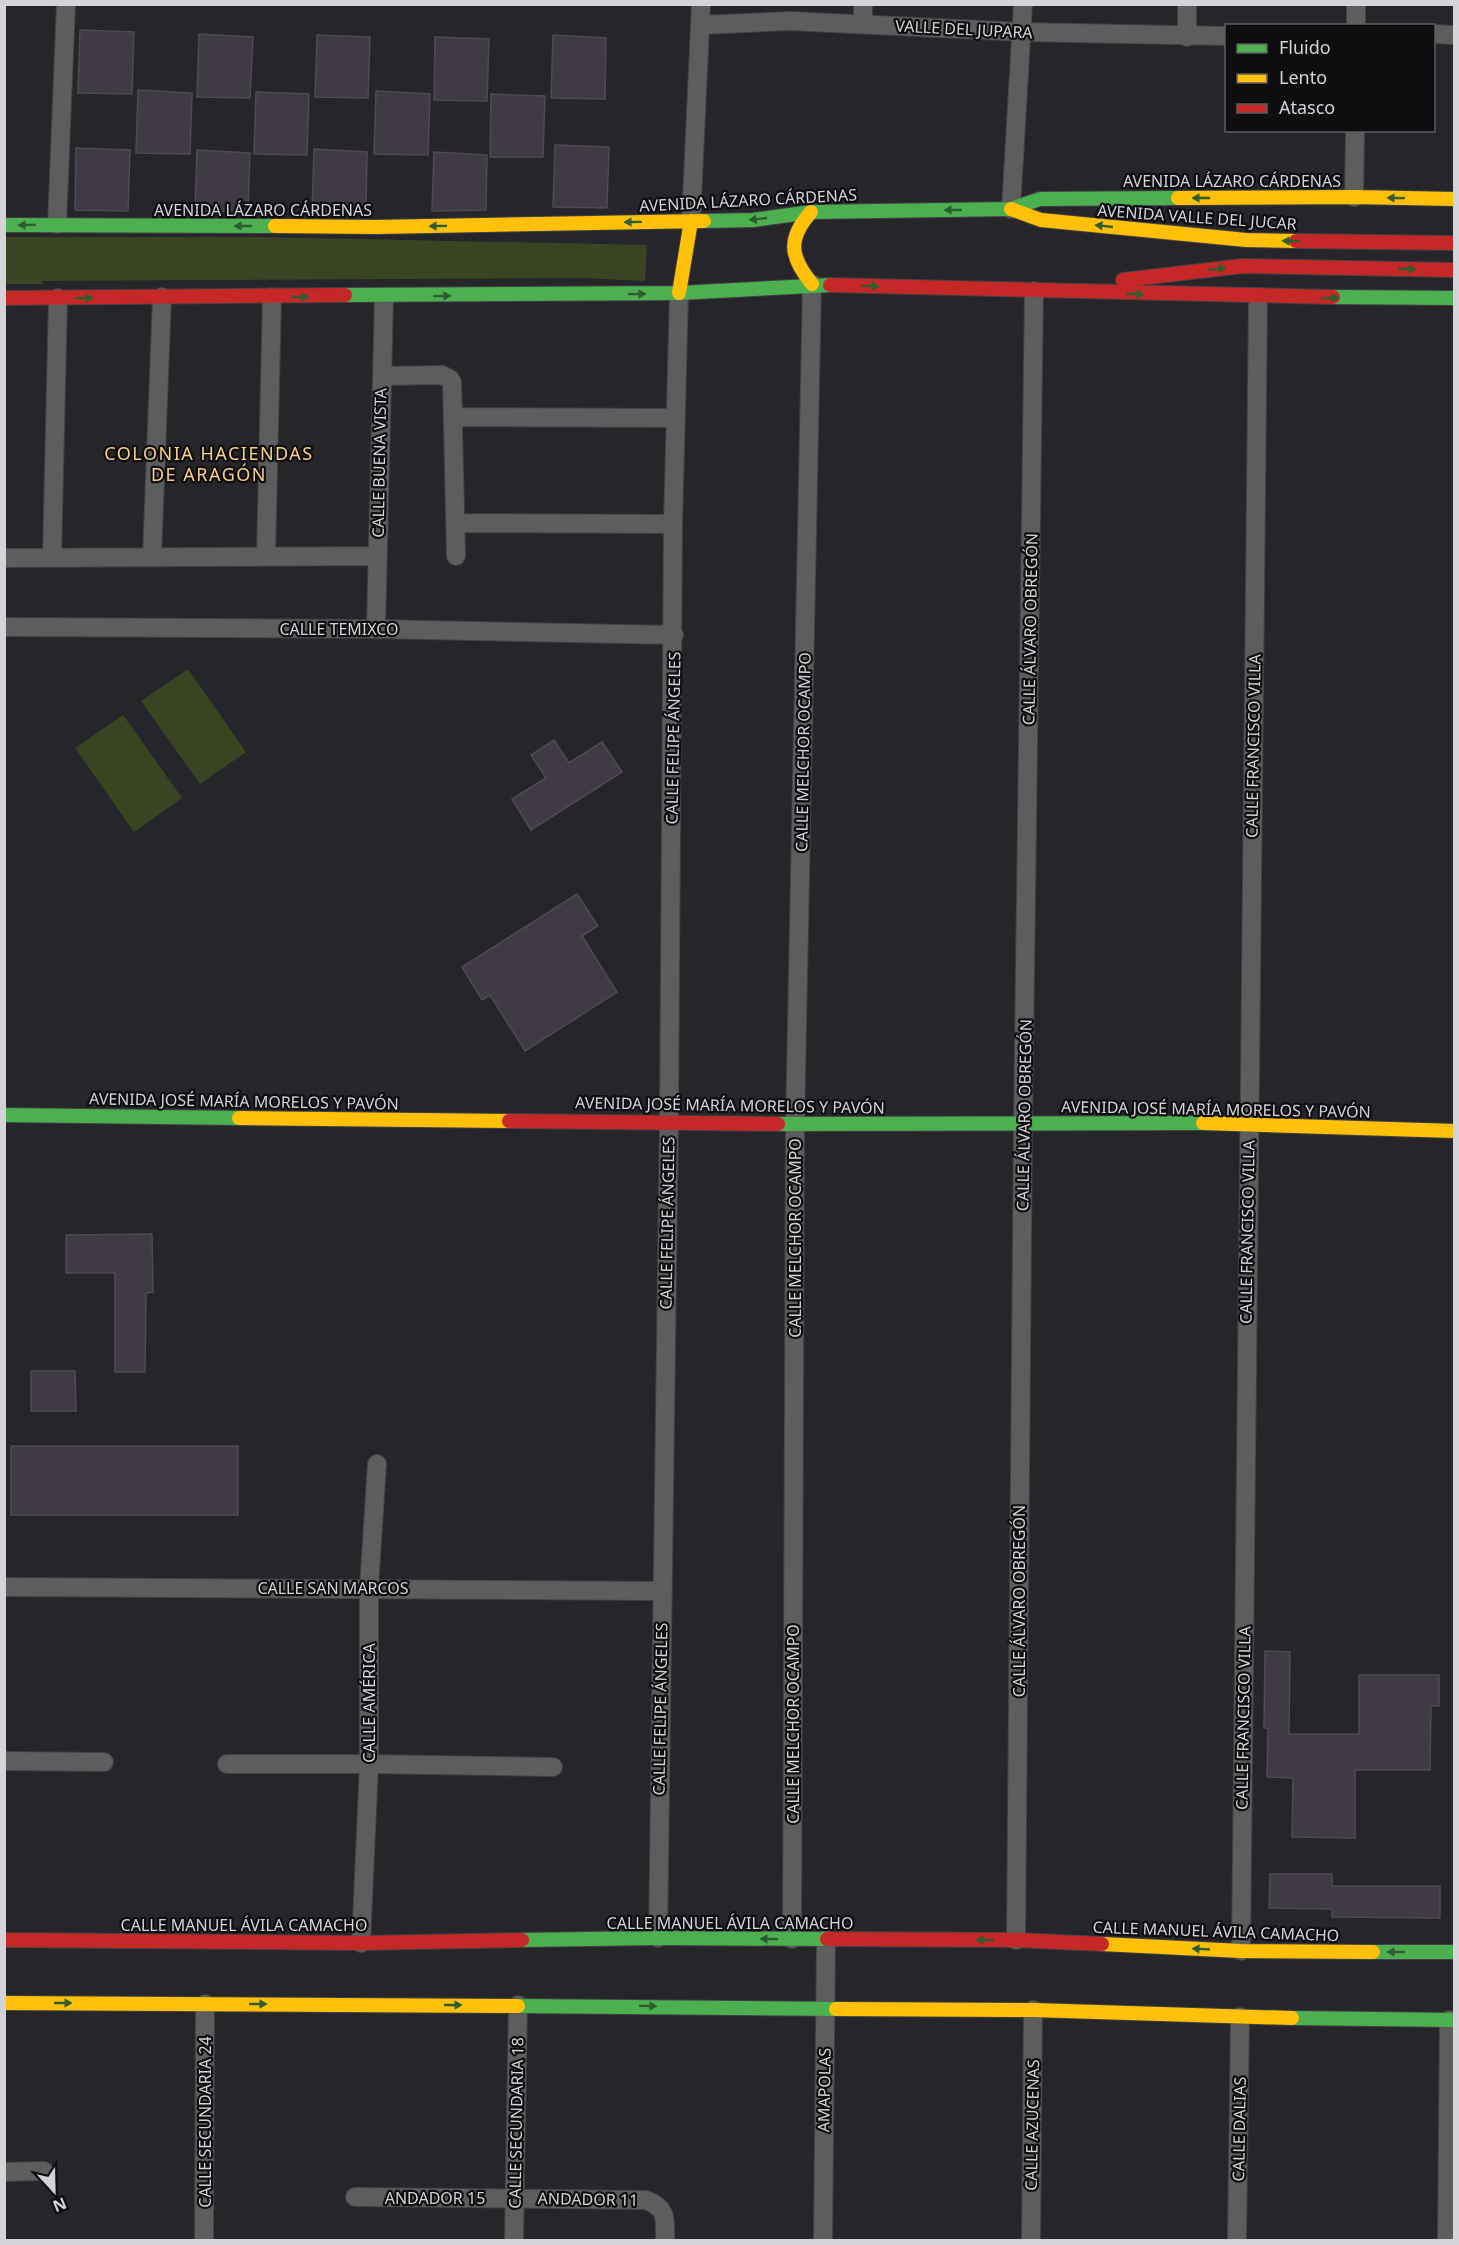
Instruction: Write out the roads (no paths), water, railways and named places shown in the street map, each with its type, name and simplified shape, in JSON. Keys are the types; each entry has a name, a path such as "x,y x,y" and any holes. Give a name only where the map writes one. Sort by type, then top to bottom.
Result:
{"street":[{"path":"57,224 66,4"},
{"path":"679,293 691,221 701,4"},
{"path":"863,4 863,23"},
{"path":"1011,209 1023,4"},
{"path":"1187,4 1187,37"},
{"path":"1356,4 1356,24"},
{"name":"VALLE DEL JUPARA","path":"701,25 790,21 1022,32 1225,36"},
{"path":"1435,34 1455,35"},
{"path":"1354,196 1355,132"},
{"name":"AVENIDA LÁZARO CÁRDENAS","path":"4,225 376,227 753,220 811,212 1011,209 1040,199 1354,196 1455,199"},
{"name":"AVENIDA VALLE DEL JUCAR","path":"1011,209 1041,220 1246,240 1455,243"},
{"path":"811,212 800,224 793,244 800,271 812,284"},
{"path":"1034,291 1243,266 1455,270"},
{"path":"4,298 384,297 679,293 812,284 1258,297 1455,298"},
{"name":"CALLE MELCHOR OCAMPO","path":"792,1939 795,1124 812,284"},
{"name":"CALLE ÁLVARO OBREGÓN","path":"1016,1940 1023,1123 1034,291"},
{"name":"CALLE FELIPE ÁNGELES","path":"658,1938 674,524 679,293"},
{"path":"152,557 162,297"},
{"path":"266,555 272,297"},
{"name":"CALLE BUENA VISTA","path":"376,629 384,297"},
{"name":"CALLE FRANCISCO VILLA","path":"1241,1950 1258,297"},
{"path":"52,558 58,298"},
{"path":"382,376 446,376 450,379 453,387 456,556"},
{"path":"453,417 676,418"},
{"path":"455,523 674,524"},
{"path":"4,558 377,556"},
{"name":"CALLE TEMIXCO","path":"4,627 376,629 674,635"},
{"name":"AVENIDA JOSÉ MARÍA MORELOS Y PAVÓN","path":"4,1115 795,1124 1248,1124 1455,1131"},
{"name":"CALLE AMÉRICA","path":"361,1943 369,1764 369,1587 377,1464"},
{"name":"CALLE SAN MARCOS","path":"4,1587 369,1587 662,1591"},
{"path":"4,1761 104,1762"},
{"path":"227,1764 553,1767"},
{"name":"CALLE MANUEL ÁVILA CAMACHO","path":"4,1940 361,1943 658,1938 1016,1940 1241,1950 1455,1952"},
{"name":"AMAPOLAS","path":"823,2241 826,1940"},
{"path":"4,2003 1033,2010 1240,2018 1452,2020 1447,2241"},
{"name":"CALLE SECUNDARIA 24","path":"204,2241 205,2004"},
{"name":"CALLE SECUNDARIA 18","path":"514,2241 518,2005"},
{"name":"CALLE AZUCENAS","path":"1031,2241 1033,2010"},
{"name":"CALLE DALIAS","path":"1237,2241 1240,2018"},
{"path":"4,2172 44,2171"},
{"name":"ANDADOR 15","path":"355,2197 515,2198"},
{"name":"ANDADOR 11","path":"515,2198 646,2200 659,2206 665,2219 666,2241"}],"district":[{"name":"COLONIA HACIENDAS DE ARAGÓN","path":"209,464"}]}
